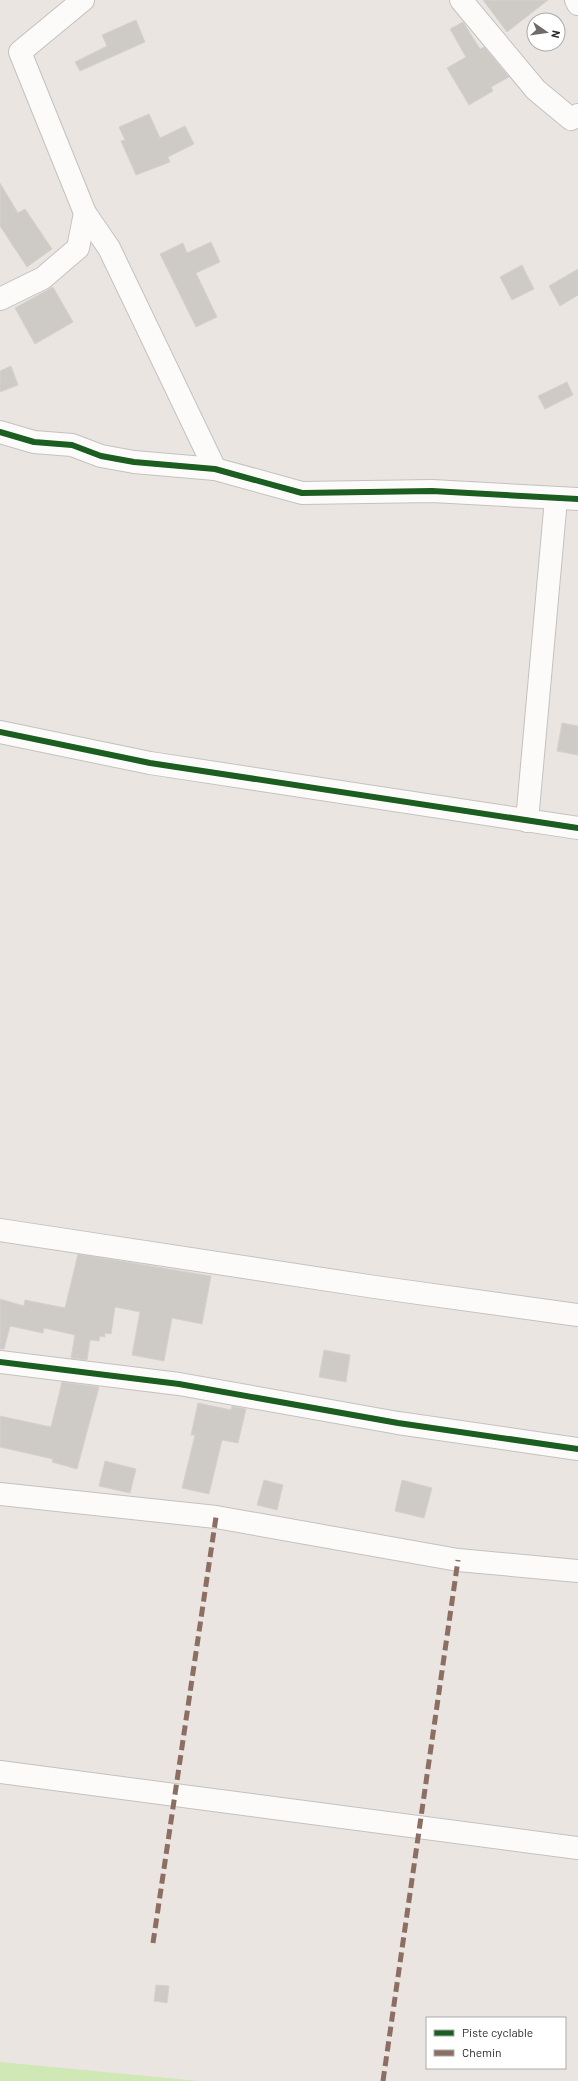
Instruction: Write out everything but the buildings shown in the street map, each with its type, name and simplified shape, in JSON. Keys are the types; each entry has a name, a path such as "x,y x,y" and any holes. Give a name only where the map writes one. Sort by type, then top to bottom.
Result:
{"street":[{"path":"83,0 20,52 85,213 109,248 215,469"},
{"path":"461,0 536,90 571,119 578,115"},
{"path":"576,0 578,4"},
{"path":"0,299 43,278 78,248 85,213"},
{"path":"0,432 34,442 72,445 101,456 134,462 215,469 302,493 432,491 556,499 578,499"},
{"path":"527,821 556,499"},
{"path":"0,732 150,762 578,828"},
{"path":"0,1230 578,1316"},
{"path":"0,1362 179,1384 398,1423 578,1449"},
{"path":"0,1494 216,1517 458,1560 578,1571"},
{"path":"0,1772 578,1848"}],"green space":[{"path":"0,2062 199,2081 0,2081"}],"marked path":[{"path":"153,1943 216,1517"},
{"path":"383,2081 458,1560"}],"cycle path":[{"path":"0,432 34,442 72,445 101,456 134,462 215,469 302,493 432,491 578,499"},
{"path":"0,732 150,763 578,828"},
{"path":"0,1362 179,1384 398,1423 578,1449"}]}
